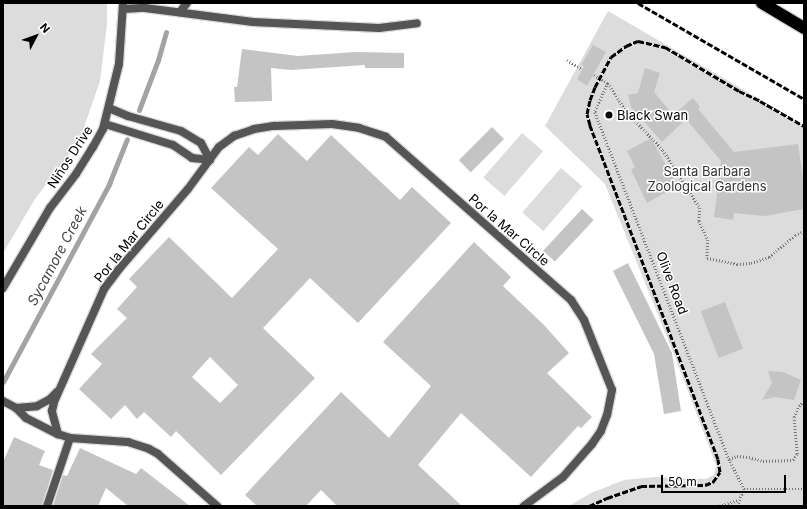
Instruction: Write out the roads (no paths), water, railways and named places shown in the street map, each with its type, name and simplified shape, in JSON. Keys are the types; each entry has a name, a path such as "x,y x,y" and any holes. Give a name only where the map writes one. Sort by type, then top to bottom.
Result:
{"highway":[{"path":"762,3 804,28"}],"street":[{"path":"180,12 187,3"},
{"path":"123,6 253,22 378,28 417,23"},
{"name":"Niños Drive","path":"3,288 50,208 93,147 105,124 110,108 119,64 120,32 123,6"},
{"path":"110,108 133,118 180,131 201,143 210,160"},
{"path":"105,124 173,146 192,158 210,160"},
{"name":"Por la Mar Circle","path":"58,434 52,411 60,388 104,289 120,268 188,189 219,147 234,136 254,129 274,126 332,124 360,128 386,137 571,300 584,320 612,390 608,415 601,431 592,444 563,477 524,506"},
{"path":"14,408 37,406 50,399 60,388"},
{"path":"3,401 26,418 58,434 70,438 128,442 149,448 158,454 217,506"},
{"path":"47,506 70,438"}],"waterway":[{"name":"Sycamore Creek","path":"139,110 158,60 166,32"},
{"name":"Sycamore Creek","path":"3,382 109,184 127,139"}],"railway":[{"path":"638,3 804,99"},
{"path":"589,506 641,486 705,485 713,482 720,472 718,459 587,114 595,87 611,57 626,46 638,41 665,47 739,91 804,126"}],"place":[{"name":"Black Swan","path":"609,115"}],"park label":[{"name":"Santa Barbara Zoological Gardens","path":"707,180"}]}
